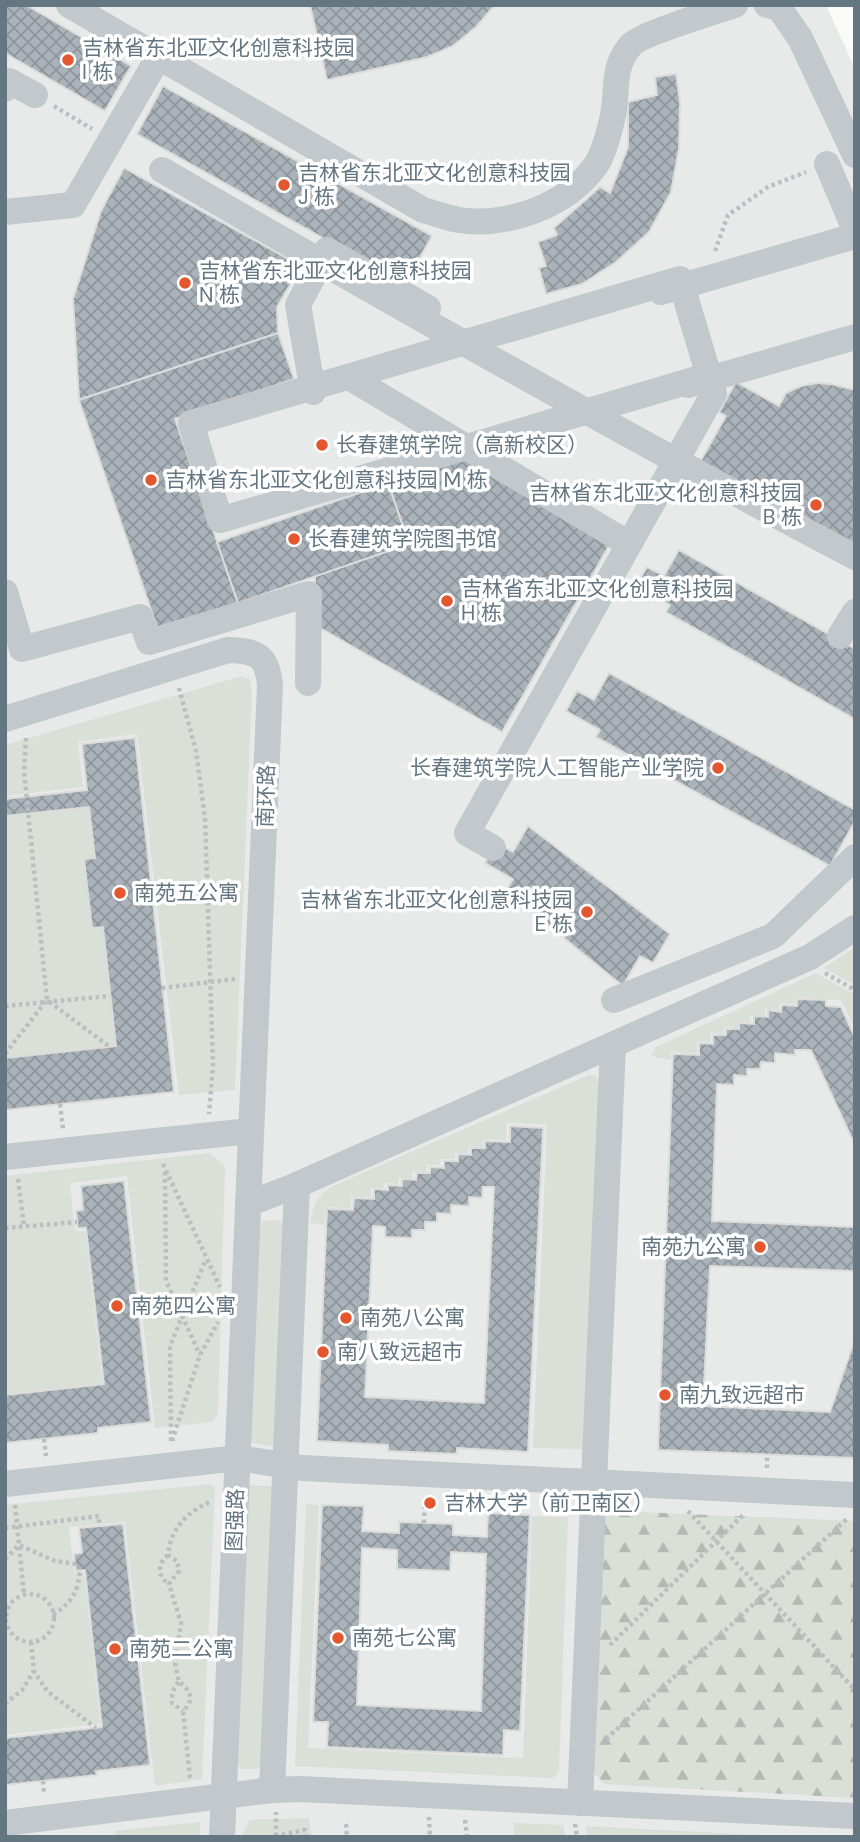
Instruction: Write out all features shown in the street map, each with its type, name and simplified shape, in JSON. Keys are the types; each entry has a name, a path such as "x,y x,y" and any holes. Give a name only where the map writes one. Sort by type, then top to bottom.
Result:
{"lane":[{"path":"69,5 423,210 459,220 495,220 544,208 570,191 597,164 612,119 616,70 632,43 688,20 735,5"},
{"path":"768,5 779,8 800,38 855,155"},
{"path":"5,212 73,205 158,58"},
{"path":"5,89 9,81 35,95"},
{"path":"827,164 855,230"},
{"path":"162,170 474,343"},
{"path":"710,375 220,520 191,423 855,236"},
{"path":"313,392 298,305 327,250 586,412 855,557"},
{"path":"493,848 467,833 473,812 714,393 710,375 680,279 354,380 193,426 221,520 855,337"},
{"path":"354,380 629,544"},
{"path":"5,592 22,649 140,617 149,642 309,594 309,683"},
{"path":"840,636 855,612"},
{"name":"南环路","path":"16,726 228,650 245,651 259,657 269,668 248,1203"},
{"path":"614,1000 774,936 855,857"},
{"path":"248,1203 297,1185 810,957 855,928"},
{"path":"580,1803 613,1045"},
{"path":"11,1164 250,1131"},
{"path":"280,1799 286,1467 297,1185"},
{"name":"图强路","path":"222,1837 248,1203"},
{"path":"10,1491 238,1458 286,1467 855,1495"},
{"path":"5,1823 223,1796 280,1799 313,1790 855,1816"}],"path":[{"path":"713,258 728,215 768,187 827,164"},
{"path":"178,687 196,751 205,818 213,1065 209,1114"},
{"path":"5,1054 47,1000 24,771 16,726"},
{"path":"815,967 855,990"},
{"path":"162,988 258,977"},
{"path":"5,1006 110,996"},
{"path":"47,1000 110,1047"},
{"path":"60,1104 63,1130"},
{"path":"159,1154 223,1292"},
{"path":"11,1164 24,1226"},
{"path":"165,1168 166,1281 200,1354"},
{"path":"5,1228 77,1222"},
{"path":"206,1259 170,1346 171,1446 200,1354 223,1313"},
{"path":"44,1439 46,1461"},
{"path":"10,1491 17,1526 24,1595"},
{"path":"424,1523 425,1493"},
{"path":"183,1711 189,1705 191,1696 188,1688 179,1682 175,1663 181,1623 169,1584 163,1580 159,1567 168,1555 177,1526 196,1508 219,1498"},
{"path":"681,1504 855,1689"},
{"path":"607,1648 751,1507"},
{"path":"603,1742 855,1511"},
{"path":"5,1528 99,1516 99,1526"},
{"path":"5,1559 19,1545"},
{"path":"19,1545 55,1561 76,1564"},
{"path":"168,1555 177,1561 179,1571 169,1584"},
{"path":"53,1615 69,1604 76,1595 80,1570"},
{"path":"24,1595 40,1596 51,1607 53,1615 53,1622 46,1636 31,1642 23,1642 10,1633 5,1618 11,1603 24,1595"},
{"path":"31,1642 34,1671 47,1691 96,1728"},
{"path":"5,1704 22,1690 34,1671"},
{"path":"179,1682 173,1689 171,1698 172,1703 183,1711 192,1788"},
{"path":"280,1799 276,1811 275,1836 305,1830 306,1837"},
{"path":"429,1816 430,1837"},
{"path":"465,1818 467,1837"},
{"path":"346,1824 347,1837"}],"shaded area":[{"path":"5,5 826,5 855,69 855,1837 5,1837"}],"green space":[{"path":"242,676 250,680 252,692 235,1090 179,1095 137,734 78,742 83,787 5,796 5,745"},
{"path":"89,807 95,858 84,859 92,928 103,927 116,1046 5,1058 5,816"},
{"path":"855,947 855,985 824,968"},
{"path":"816,973 855,995 855,1029 841,1000 796,997 795,1004 780,1003 779,1010 765,1009 765,1016 750,1015 750,1022 738,1022 737,1028 724,1027 723,1034 711,1033 710,1042 697,1041 697,1053 671,1052 671,1060 651,1056 656,1047"},
{"path":"589,1075 595,1075 599,1083 585,1449 533,1448 547,1125 507,1123 506,1140 483,1139 483,1147 469,1146 468,1153 455,1153 455,1159 441,1159 440,1165 427,1165 426,1172 412,1171 412,1178 399,1178 398,1184 385,1183 384,1188 371,1188 371,1197 351,1197 351,1208 326,1207 324,1225 311,1223 314,1206 319,1197 333,1186"},
{"path":"210,1153 225,1166 218,1413 212,1422 155,1428 127,1176 70,1183 75,1231 85,1231 102,1383 5,1394 5,1176"},
{"path":"277,1220 284,1224 275,1439 272,1446 252,1443 251,1439 259,1226 263,1221"},
{"path":"210,1484 215,1488 202,1779 155,1786 125,1522 69,1527 74,1573 84,1573 100,1724 5,1735 5,1505"},
{"path":"250,1485 274,1488 263,1764 258,1769 241,1769 237,1762 247,1488"},
{"path":"306,1504 319,1505 308,1748 523,1758 532,1516 568,1517 559,1771 553,1778 295,1766"},
{"path":"617,1511 855,1521 855,1798 604,1784 593,1772 603,1519"},
{"path":"309,1818 312,1837 241,1837 250,1820"},
{"path":"200,1822 200,1837 115,1837 115,1831"},
{"path":"513,1823 563,1825 565,1837 515,1837"},
{"path":"586,1826 796,1837 588,1837"}],"building":[{"name":"吉林省东北亚文化创意科技园 I 栋","path":"5,5 26,5 131,66 105,111 5,53"},
{"path":"310,5 495,5 476,27 453,46 427,57 327,80"},
{"path":"676,74 680,102 679,148 671,192 649,232 616,262 582,284 546,294 539,268 546,266 538,242 557,235 554,228 600,187 610,193 628,147 628,102 657,95 655,77"},
{"name":"吉林省东北亚文化创意科技园 J 栋","path":"163,86 432,236 405,284 137,134"},
{"name":"吉林省东北亚文化创意科技园 N 栋","path":"124,168 301,266 277,307 278,333 79,400 73,299 101,211"},
{"name":"吉林省东北亚文化创意科技园 M 栋","path":"278,333 294,379 175,419 238,603 158,630 79,400"},
{"name":"吉林省东北亚文化创意科技园 B 栋","path":"736,382 779,406 786,393 801,386 831,384 855,390 855,548 700,462 726,416 719,412"},
{"name":"吉林省东北亚文化创意科技园 H 栋","path":"471,455 614,537 502,732 315,625 315,576 409,544 388,483"},
{"path":"388,483 409,544 238,603 217,542"},
{"path":"679,550 855,649 855,719 666,612 670,605 636,586 647,567 664,576"},
{"path":"609,673 855,810 855,821 830,866 596,737 600,730 566,711 577,691 594,700"},
{"name":"南苑五公寓","path":"135,738 174,1092 5,1110 5,1058 116,1046 103,927 92,928 84,859 95,858 89,807 5,816 5,799 87,790 82,744"},
{"name":"吉林省东北亚文化创意科技园 E 栋","path":"528,826 670,934 653,963 640,956 623,986 506,891 513,879 485,863 496,843 513,852"},
{"name":"南苑九公寓","path":"797,999 826,1000 826,1006 841,1007 855,1038 855,1145 811,1050 795,1050 795,1055 775,1053 775,1063 761,1062 760,1069 747,1069 747,1076 734,1075 734,1085 717,1084 712,1221 855,1227 855,1271 710,1266 703,1406 830,1412 855,1339 855,1458 658,1450 673,1054 699,1055 699,1043 713,1044 713,1035 726,1035 726,1029 739,1029 739,1023 754,1024 754,1016 768,1017 768,1010 781,1012 782,1005 797,1006"},
{"name":"南苑八公寓","path":"510,1126 543,1128 528,1452 457,1448 457,1454 388,1451 388,1445 317,1441 327,1209 353,1210 354,1198 374,1199 374,1189 388,1190 388,1185 402,1186 402,1179 416,1180 417,1173 430,1173 430,1167 444,1168 444,1161 458,1161 458,1154 471,1155 471,1148 485,1148 485,1141 510,1142","holes":["483,1187 494,1187 484,1403 365,1397 373,1226 385,1227 385,1237 412,1238 412,1230 425,1230 425,1222 437,1222 437,1213 451,1214 451,1205 469,1206 469,1197 482,1198"]},
{"name":"南苑四公寓","path":"124,1181 151,1422 98,1428 98,1433 5,1443 5,1395 104,1384 86,1228 78,1228 76,1211 83,1210 81,1186"},
{"name":"南苑七公寓","path":"322,1505 364,1506 362,1531 399,1533 399,1522 453,1524 453,1535 487,1537 488,1513 530,1515 520,1731 504,1730 503,1755 327,1747 328,1722 313,1722","holes":["362,1548 397,1550 397,1569 450,1571 451,1552 486,1554 481,1711 357,1705"]},
{"name":"南苑二公寓","path":"123,1524 150,1765 96,1771 97,1775 5,1785 5,1738 102,1727 85,1570 76,1571 74,1554 82,1553 79,1528"}],"place":[{"name":"吉林省东北亚文化创意科技园 I 栋","path":"68,60"},
{"name":"吉林省东北亚文化创意科技园 J 栋","path":"284,185"},
{"name":"吉林省东北亚文化创意科技园 N 栋","path":"185,283"},
{"name":"长春建筑学院（高新校区）","path":"322,445"},
{"name":"吉林省东北亚文化创意科技园 M 栋","path":"151,480"},
{"name":"吉林省东北亚文化创意科技园 B 栋","path":"816,505"},
{"name":"长春建筑学院图书馆","path":"294,539"},
{"name":"吉林省东北亚文化创意科技园 H 栋","path":"447,601"},
{"name":"长春建筑学院人工智能产业学院","path":"718,768"},
{"name":"南苑五公寓","path":"120,893"},
{"name":"吉林省东北亚文化创意科技园 E 栋","path":"587,912"},
{"name":"南苑九公寓","path":"760,1247"},
{"name":"南苑四公寓","path":"117,1306"},
{"name":"南苑八公寓","path":"346,1318"},
{"name":"南八致远超市","path":"323,1352"},
{"name":"南九致远超市","path":"665,1395"},
{"name":"吉林大学（前卫南区）","path":"430,1503"},
{"name":"南苑七公寓","path":"338,1638"},
{"name":"南苑二公寓","path":"115,1649"}]}
